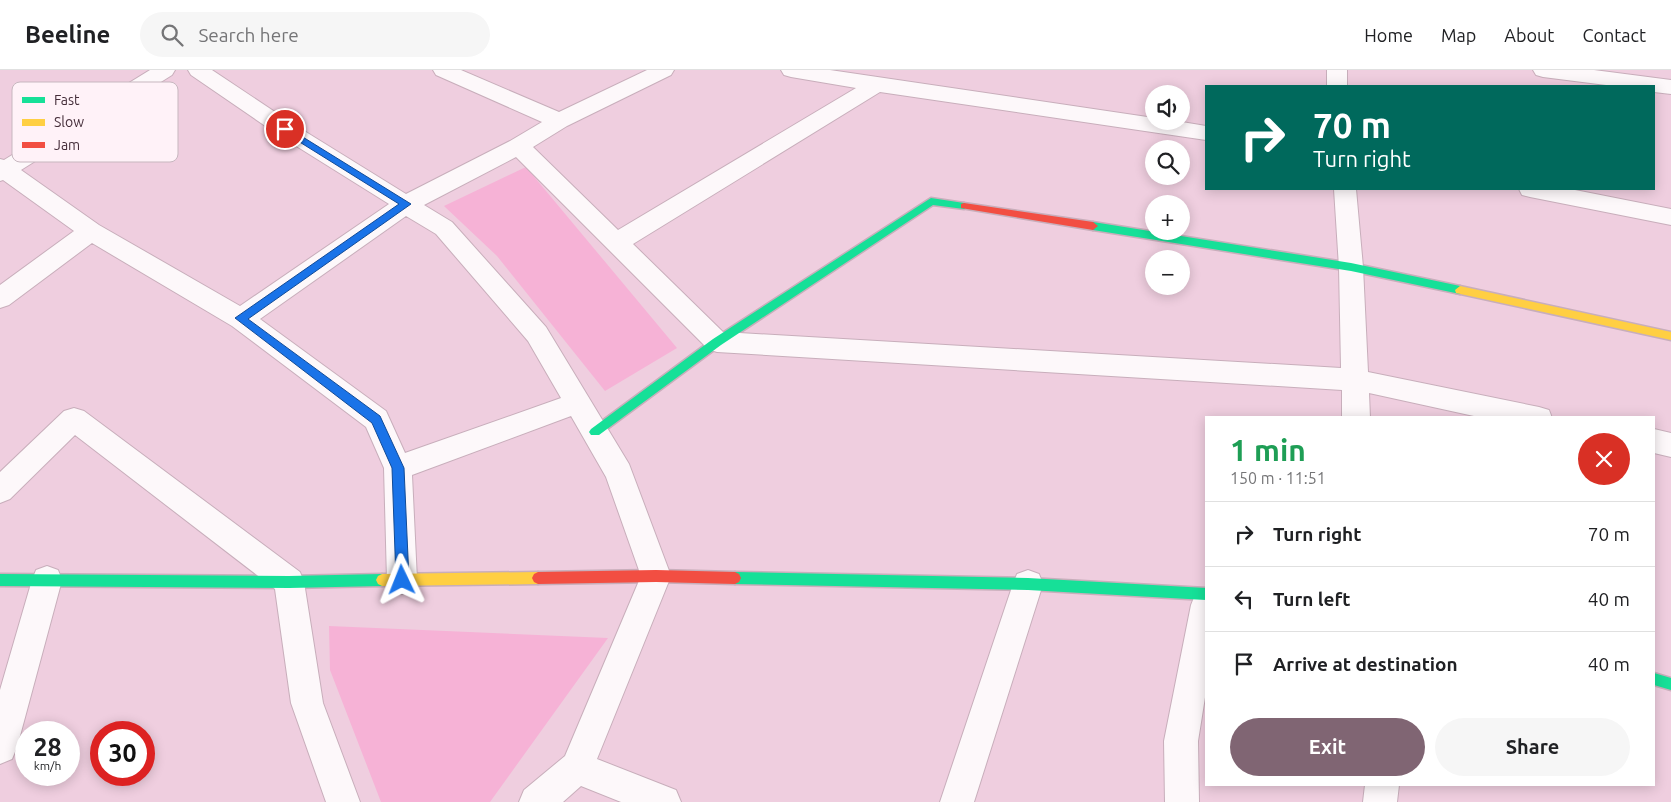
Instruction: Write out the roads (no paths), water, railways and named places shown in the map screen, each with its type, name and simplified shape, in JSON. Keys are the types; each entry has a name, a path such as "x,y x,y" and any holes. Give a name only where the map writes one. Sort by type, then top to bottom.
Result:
{"street":[{"path":"145,82 165,70"},
{"path":"198,70 285,129 444,228 537,334 620,473 656,576 577,768 536,802"},
{"path":"444,70 559,121"},
{"path":"240,318 406,204 518,146 559,121 664,70"},
{"path":"791,70 877,85 1205,133"},
{"path":"1337,70 1337,85"},
{"path":"1543,70 1671,87"},
{"path":"618,242 877,85"},
{"path":"518,146 618,242 717,342 1356,380 1529,416"},
{"path":"15,162 2,170 91,230 240,318 376,419 398,468 402,580"},
{"path":"1346,190 1356,380 1356,416"},
{"path":"1535,190 1671,217"},
{"path":"595,432 717,342 931,201 1351,267 1671,336"},
{"path":"0,298 91,230"},
{"path":"398,468 578,402"},
{"path":"0,490 74,419 289,582 307,704 343,802"},
{"path":"1655,441 1671,445"},
{"path":"0,580 289,582 656,576 1028,584 1205,594"},
{"path":"0,747 47,580"},
{"path":"957,802 1028,584"},
{"path":"1182,802 1181,741 1205,610"},
{"path":"1655,679 1671,684"},
{"path":"577,768 664,802"},
{"path":"1380,802 1382,786"}]}
